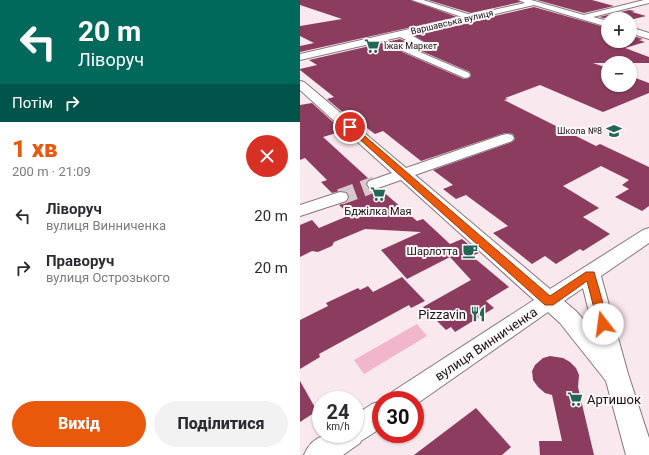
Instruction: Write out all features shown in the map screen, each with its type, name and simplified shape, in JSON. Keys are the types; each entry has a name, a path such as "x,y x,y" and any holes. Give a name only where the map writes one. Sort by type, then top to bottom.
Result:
{"street":[{"path":"416,0 469,18"},
{"path":"523,0 601,22"},
{"path":"584,17 649,1"},
{"name":"Варшавська вулиця","path":"300,57 534,3"},
{"path":"637,32 649,36"},
{"path":"401,34 420,43 418,46 406,49 465,75"},
{"path":"300,84 568,317 618,377"},
{"path":"375,184 507,138"},
{"path":"300,211 340,197"},
{"name":"вулиця Винниченка","path":"415,391 649,234"},
{"path":"590,274 640,455"},
{"path":"318,455 336,443"}],"shaded area":[{"path":"417,324 427,336 364,374 354,360"}],"building":[{"path":"300,0 411,0 457,17 300,52 300,46 314,43 300,36 300,26 342,19 300,5"},
{"path":"428,0 518,0 521,2 471,13"},
{"path":"537,0 592,0 614,6 584,13"},
{"path":"534,7 601,26 601,48 625,48 649,57 649,63 637,63 637,56 601,56 601,63 593,63 601,66 601,92 637,92 637,79 649,83 649,93 603,112 540,85 505,98 508,99 504,100 596,146 600,144 649,167 649,206 642,211 615,197 629,189 622,185 629,180 601,166 563,186 599,208 583,217 610,234 583,251 580,249 556,264 545,256 532,264 493,233 508,226 466,195 456,199 443,189 453,185 433,170 512,142 515,139 513,134 502,134 421,161 383,131 375,134 363,125 359,126 327,99 334,97 300,70 317,65 309,60 400,39 411,44 400,48 402,52 464,79 471,76 470,72 419,50 422,49 426,43 413,35"},
{"path":"629,10 635,11 632,12 620,12"},
{"path":"637,13 646,16 637,18"},
{"path":"637,37 643,39 639,40 645,42 637,44"},
{"path":"312,103 343,131 323,137 369,179 366,183 368,188 375,190 380,189 417,221 423,219 450,244 462,239 479,253 472,256 509,287 486,301 494,308 455,332 451,327 446,330 423,307 471,280 450,257 407,279 381,250 421,232 365,229 334,242 332,246 318,252 312,251 300,257 300,225 312,220 319,228 350,215 339,205 347,202 349,198 347,192 340,191 332,193 321,182 327,180 305,158 300,160 300,105"},
{"path":"402,277 425,301 411,308 409,305 319,354 320,357 300,369 300,320 328,306 326,303 358,288 360,290 368,286 373,292"},
{"path":"550,356 563,358 576,368 579,375 578,387 594,455 540,455 539,441 562,441 552,395 545,393 533,380 532,371 535,365 543,358"},
{"path":"300,381 312,402 312,414 300,422"},
{"path":"476,408 511,447 502,455 414,455"}],"tunnel":[{"path":"340,197 375,184"}],"place":[{"name":"Їжак Маркет","path":"372,46"},
{"name":"Школа №8","path":"614,131"},
{"name":"Бджілка Мая","path":"378,194"},
{"name":"Шарлотта","path":"470,251"},
{"name":"Pizzavin","path":"478,314"},
{"name":"Артишок","path":"575,399"}],"route":[{"path":"350,127 549,302 590,274 603,324"}]}
